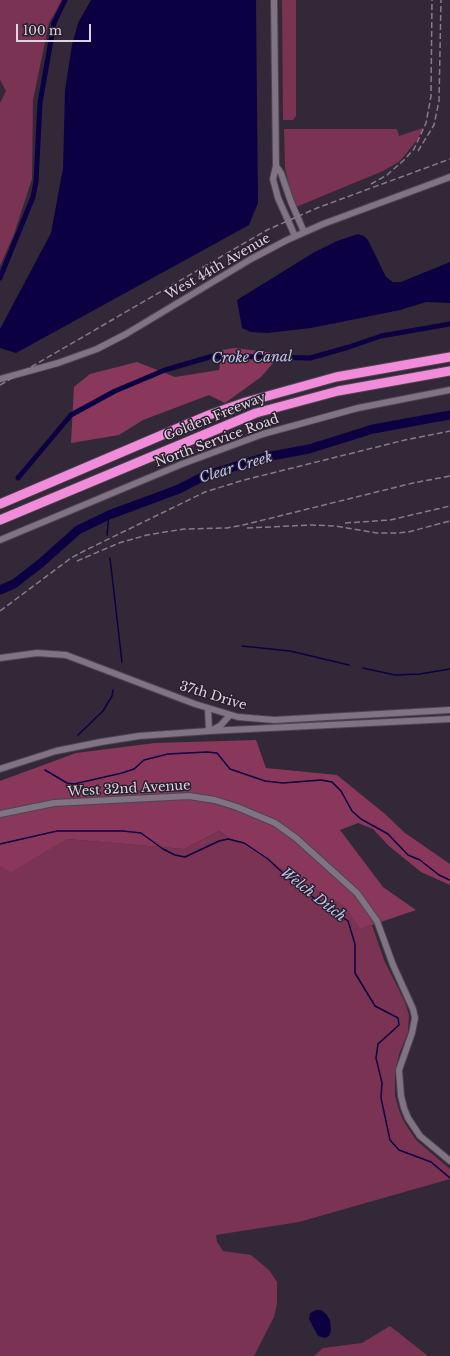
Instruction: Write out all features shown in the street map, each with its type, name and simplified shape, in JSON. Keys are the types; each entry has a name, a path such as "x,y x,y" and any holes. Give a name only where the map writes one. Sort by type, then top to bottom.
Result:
{"highway":[{"name":"Golden Freeway","path":"0,504 209,415 246,402 336,377 450,357"},
{"name":"Golden Freeway","path":"0,520 256,413 338,391 450,372"}],"street":[{"path":"274,0 276,166 273,176 274,187 295,236"},
{"path":"276,166 281,173 291,202 304,232"},
{"name":"West 44th Avenue","path":"0,379 64,361 110,342 251,259 295,236 450,177"},
{"name":"North Service Road","path":"0,540 182,464 263,434 358,408 450,390"},
{"name":"37th Drive","path":"0,658 37,653 66,655 208,709 230,715 274,720 450,710"},
{"path":"208,709 209,731"},
{"path":"209,731 220,726 230,715"},
{"path":"0,769 50,753 101,742 139,736 450,719"},
{"name":"West 32nd Avenue","path":"0,814 54,803 195,796 215,800 262,817 296,838 357,892 376,920 391,962 413,1009 415,1018 412,1033 399,1070 400,1088 404,1108 408,1118 420,1136 450,1161"}],"shaded area":[{"path":"0,0 62,0 49,23 33,100 32,179 14,234 0,266 0,103 6,91 0,80"},
{"path":"91,0 256,0 258,203 249,225 16,353 0,348 0,329 51,233 63,168 65,90 72,45 78,23"},
{"path":"282,0 296,0 296,116 293,120 283,120"},
{"path":"423,128 417,140 400,161 383,171 296,207 285,168 284,129 397,129 399,136"},
{"path":"358,234 364,236 368,240 386,277 393,282 401,282 450,262 450,303 426,302 400,310 311,328 267,333 251,332 242,328 237,300 313,253 337,241"},
{"path":"235,348 281,354 261,377 225,403 209,395 143,420 119,435 71,443 74,387 90,374 137,362 175,377 219,370 222,350"},
{"path":"256,740 266,768 337,775 385,814 405,833 450,864 450,885 421,872 389,846 373,829 358,823 340,830 383,887 416,910 360,929 346,907 219,831 184,849 67,839 11,872 0,867 0,781 76,753 155,743"},
{"path":"219,831 347,907 360,929 372,925 384,960 405,1002 409,1015 408,1033 399,1054 395,1075 395,1096 399,1110 404,1122 416,1140 450,1169 450,1179 299,1222 216,1235 217,1242 223,1251 251,1255 269,1270 277,1282 277,1304 274,1317 254,1356 0,1356 0,867 10,871 67,839 184,849"},
{"path":"316,1310 321,1310 330,1320 331,1331 329,1336 325,1338 318,1336 309,1319 310,1313"},
{"path":"390,1326 428,1356 314,1356 323,1348 362,1343"}],"waterway":[{"path":"0,278 33,197 36,182 40,103 54,23 65,0"},
{"name":"Croke Canal","path":"18,478 71,415 115,391 165,370 213,356 310,358 381,336 450,324"},
{"name":"Clear Creek","path":"0,590 14,584 41,563 78,530 109,515 179,489 204,476 266,457 309,449 373,429 450,415"},
{"path":"107,535 109,515"},
{"path":"110,558 122,662"},
{"path":"242,646 290,651 349,665"},
{"path":"363,668 395,675 420,674 450,669"},
{"path":"78,735 103,711 112,696 113,690"},
{"path":"45,770 67,783 74,784 122,773 134,769 144,760 168,754 207,752 217,753 230,769 265,781 283,783 321,780 332,782 341,791 352,811 361,819 388,834 408,855 420,860 439,875 450,880"},
{"name":"Welch Ditch","path":"0,844 57,831 123,831 141,833 163,849 175,855 185,857 219,841 228,839 244,843 268,859 298,887 348,921 355,944 355,973 375,1006 398,1018 399,1025 378,1044 376,1058 382,1083 381,1098 390,1140 399,1150 431,1162 450,1178"}],"railway":[{"path":"371,184 387,175 414,149 426,123 431,96 432,0"},
{"path":"418,151 434,125 439,101 441,0"},
{"path":"0,385 267,230 317,208 450,159"},
{"path":"0,611 71,558 205,492 244,480 405,440 450,431"},
{"path":"77,561 119,543 147,535 184,529 227,528 243,525 413,483 450,476"},
{"path":"345,523 390,520 450,506"},
{"path":"247,528 311,525 335,526 377,533 396,533 408,532 450,521"}]}
